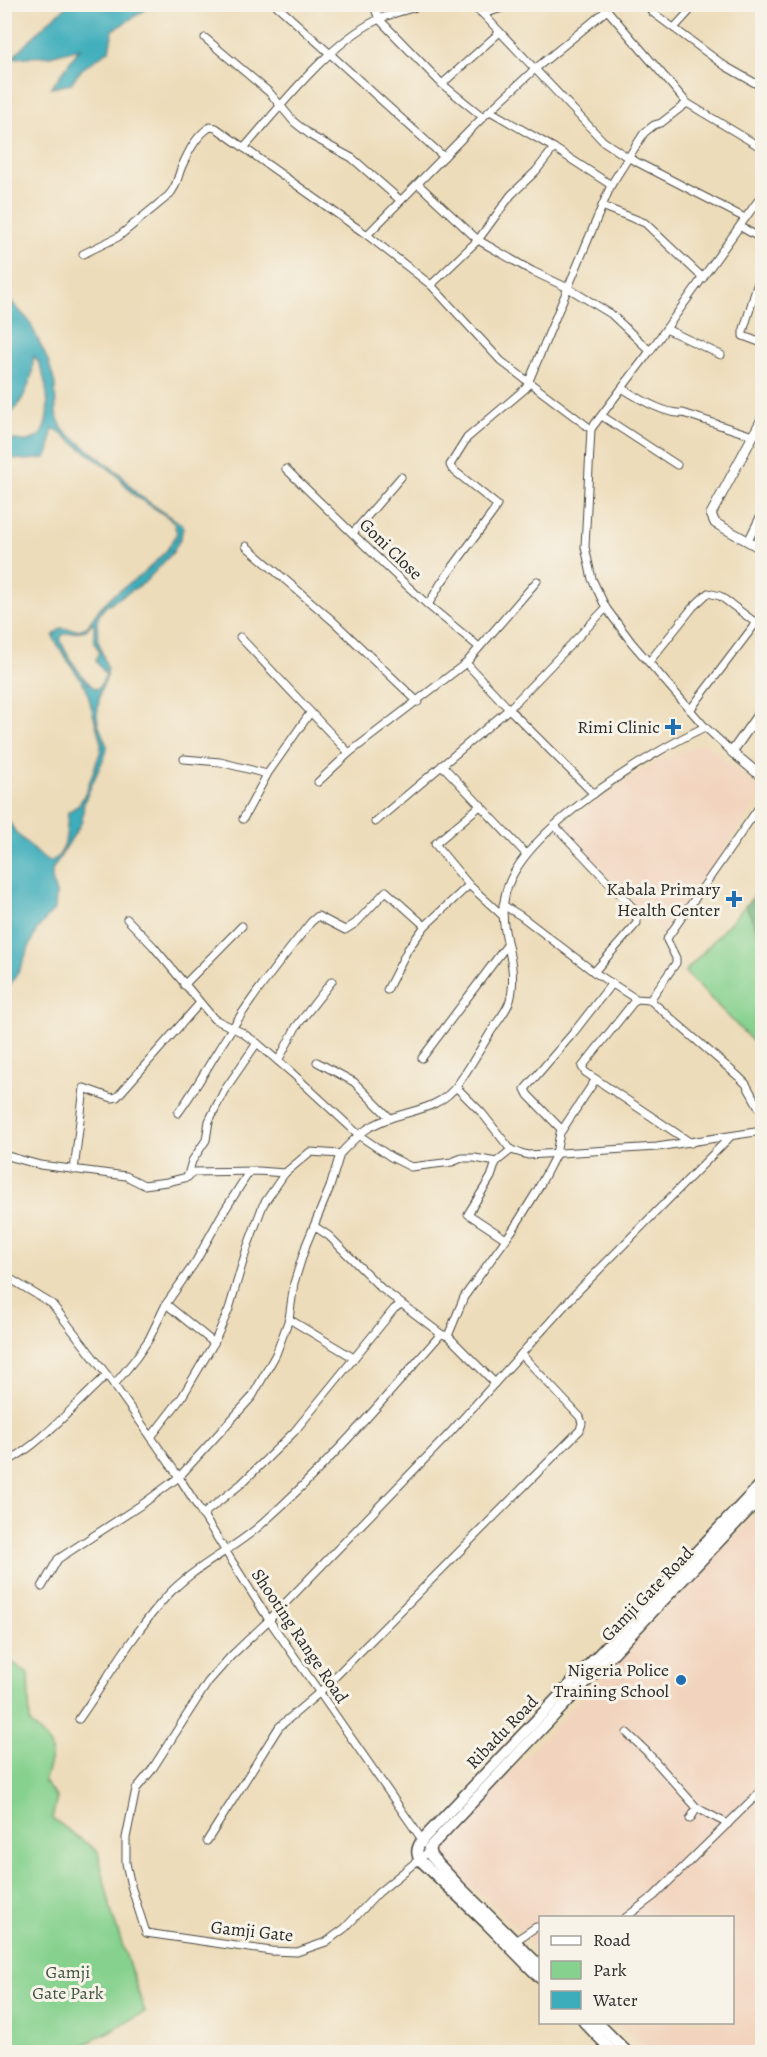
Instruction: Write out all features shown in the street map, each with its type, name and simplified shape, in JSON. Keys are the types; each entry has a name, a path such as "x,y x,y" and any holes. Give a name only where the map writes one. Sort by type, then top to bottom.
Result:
{"main road":[{"name":"Ribadu Road","path":"427,1846 762,1483"},
{"name":"Gamji Gate Road","path":"427,1846 762,1496"},
{"path":"539,1965 459,1886 427,1846 417,1851 419,1860 539,1977"},
{"path":"586,2024 613,2052"},
{"path":"599,2024 627,2052"}],"street":[{"path":"274,4 444,157"},
{"path":"373,4 379,19 442,84 483,117"},
{"path":"244,148 280,106 349,36 379,19 426,4"},
{"path":"469,4 483,14 603,141 627,157 745,218"},
{"path":"483,14 515,4"},
{"path":"641,4 649,7 652,12 725,66 762,84"},
{"path":"674,28 696,4"},
{"path":"367,235 483,117 604,7 687,104 762,148"},
{"path":"442,84 500,32"},
{"path":"205,38 270,93 294,122 313,137 352,158 400,200"},
{"path":"428,605 497,505 452,469 450,465 452,460 467,438 526,388 610,185 644,133 687,104"},
{"path":"490,111 554,148 610,185"},
{"path":"83,254 118,237 175,189 194,141 203,131 210,127 216,128 367,235 431,285 501,361 591,429"},
{"path":"431,285 478,240 511,195 536,171 554,148"},
{"path":"418,184 478,240 532,271 568,288 611,314 650,351"},
{"path":"762,195 741,227 591,429 585,547 592,579 606,608 705,727 762,777"},
{"path":"602,206 645,223 703,278"},
{"path":"741,227 762,238"},
{"path":"762,269 743,332 743,336 762,344"},
{"path":"666,329 721,355"},
{"path":"622,388 644,401 753,436"},
{"path":"602,416 677,465"},
{"path":"762,419 711,514 715,523 762,549"},
{"name":"Goni Close","path":"286,469 428,605 479,647"},
{"path":"353,532 401,477"},
{"path":"748,541 762,513"},
{"path":"246,546 333,621 418,702"},
{"path":"318,782 349,753 466,663 537,581"},
{"path":"649,662 693,607 708,593 720,596 756,623"},
{"path":"375,822 509,709 606,608"},
{"path":"690,710 762,615"},
{"path":"240,637 349,753"},
{"path":"466,663 594,794"},
{"path":"732,752 762,709"},
{"path":"243,819 267,774 310,713"},
{"path":"42,1587 58,1559 144,1503 179,1477 252,1397 276,1354 289,1319 294,1283 340,1155 372,1125 435,1104 456,1087 510,1002 512,968 503,905 512,876 526,854 555,826 594,794 646,759 705,727"},
{"path":"184,759 220,762 267,774"},
{"path":"442,765 526,854"},
{"path":"650,1000 676,963 676,958 667,940 668,937 762,802"},
{"path":"481,805 435,844 469,885 503,916"},
{"path":"555,826 636,911 637,923 594,972"},
{"path":"387,990 408,949 425,926 469,885"},
{"path":"178,1113 269,975 318,916 345,930 356,923 386,891 425,926"},
{"path":"503,905 522,916 594,972 636,999 650,1000 746,1084 762,1113"},
{"path":"127,919 153,946 199,1004 214,1019 241,1032 257,1043 360,1136 391,1157 411,1167 452,1162 462,1158 496,1162"},
{"path":"184,985 242,926"},
{"path":"422,1058 507,945"},
{"path":"278,1061 297,1027 332,981"},
{"path":"562,1130 525,1089 612,983"},
{"path":"636,999 582,1064 582,1067 585,1072 691,1143"},
{"path":"74,1170 84,1088 112,1098 117,1097 199,1004"},
{"path":"188,1177 192,1161 206,1140 209,1121 224,1090 257,1043"},
{"path":"317,1062 354,1082 390,1118"},
{"path":"79,1719 148,1618 166,1597 181,1582 262,1524 312,1476 444,1335 464,1297 537,1191 556,1154 560,1133 596,1079"},
{"path":"456,1087 482,1113 511,1150 528,1155 691,1143 762,1131"},
{"path":"269,1620 448,1435 576,1293 730,1137"},
{"path":"506,1239 468,1214 491,1177 496,1162 511,1150"},
{"path":"151,1437 182,1397 214,1343 229,1308 263,1205 285,1173 310,1152 340,1155"},
{"path":"4,1155 40,1165 126,1176 144,1185 188,1177 192,1172 285,1173"},
{"path":"114,1385 136,1358 166,1304 196,1261 249,1172"},
{"path":"314,1226 329,1236 381,1288 444,1335 495,1383"},
{"name":"Shooting Range Road","path":"4,1275 52,1304 107,1375 179,1477 269,1620 427,1846"},
{"path":"166,1304 214,1343"},
{"path":"202,1515 241,1484 294,1432 394,1309 401,1304"},
{"path":"289,1319 354,1358"},
{"path":"207,1841 279,1727 320,1692 580,1430 582,1423 580,1417 521,1354"},
{"path":"4,1463 47,1432 107,1375"},
{"name":"Gamji Gate","path":"269,1620 231,1656 208,1682 151,1771 136,1789 126,1838 126,1863 146,1933 271,1951 297,1952 326,1942 345,1928 378,1893 419,1860"},
{"path":"627,1733 697,1808 728,1824"},
{"path":"626,1916 654,1896 762,1790"},
{"path":"690,1819 697,1808"},
{"path":"515,1941 539,1927"}],"shaded area":[{"path":"704,742 762,791 762,796 665,934 623,894 566,829 602,797 654,763"},
{"name":"Nigeria Police Training School","path":"762,1508 762,2052 650,2052 619,2024 734,2024 734,1916 539,1916 539,1949 435,1852"}],"green space":[{"path":"762,888 762,942 746,905"},
{"path":"746,905 762,942 762,1051 685,972"},
{"name":"Gamji Gate Park","path":"4,1656 28,1674 30,1723 45,1738 51,1749 44,1782 57,1798 52,1818 98,1852 112,1914 145,2012 71,2052 5,2052"}],"water":[{"path":"70,4 153,5 113,30 109,50 82,69 70,84 51,88 80,48 50,56 12,58 50,20"},
{"path":"5,295 29,321 49,363 55,384 56,414 63,430 120,474 137,494 183,527 181,537 173,552 144,583 107,605 100,613 97,621 98,640 107,668 107,676 100,692 97,715 98,724 107,746 106,753 84,802 82,821 52,870 56,894 55,909 37,929 19,971 5,992 4,908 8,894 4,875 5,815 16,833 44,859 49,862 55,859 60,854 65,841 68,812 79,805 101,750 86,687 53,636 61,628 78,630 87,627 100,608 112,596 144,573 167,550 177,533 174,523 168,517 134,495 116,474 55,429 53,429 48,455 45,458 25,460 5,457 5,439 32,440 42,432 46,422 48,410 46,385 39,363 34,356 32,374 25,393 5,419","holes":["92,623 94,624 94,642 99,651 96,661 106,675 96,689 75,666 60,638 64,634 86,630"]}],"place":[{"name":"Rimi Clinic","path":"673,727"},
{"name":"Kabala Primary Health Center","path":"734,899"},
{"name":"Nigeria Police Training School","path":"681,1680"}]}
